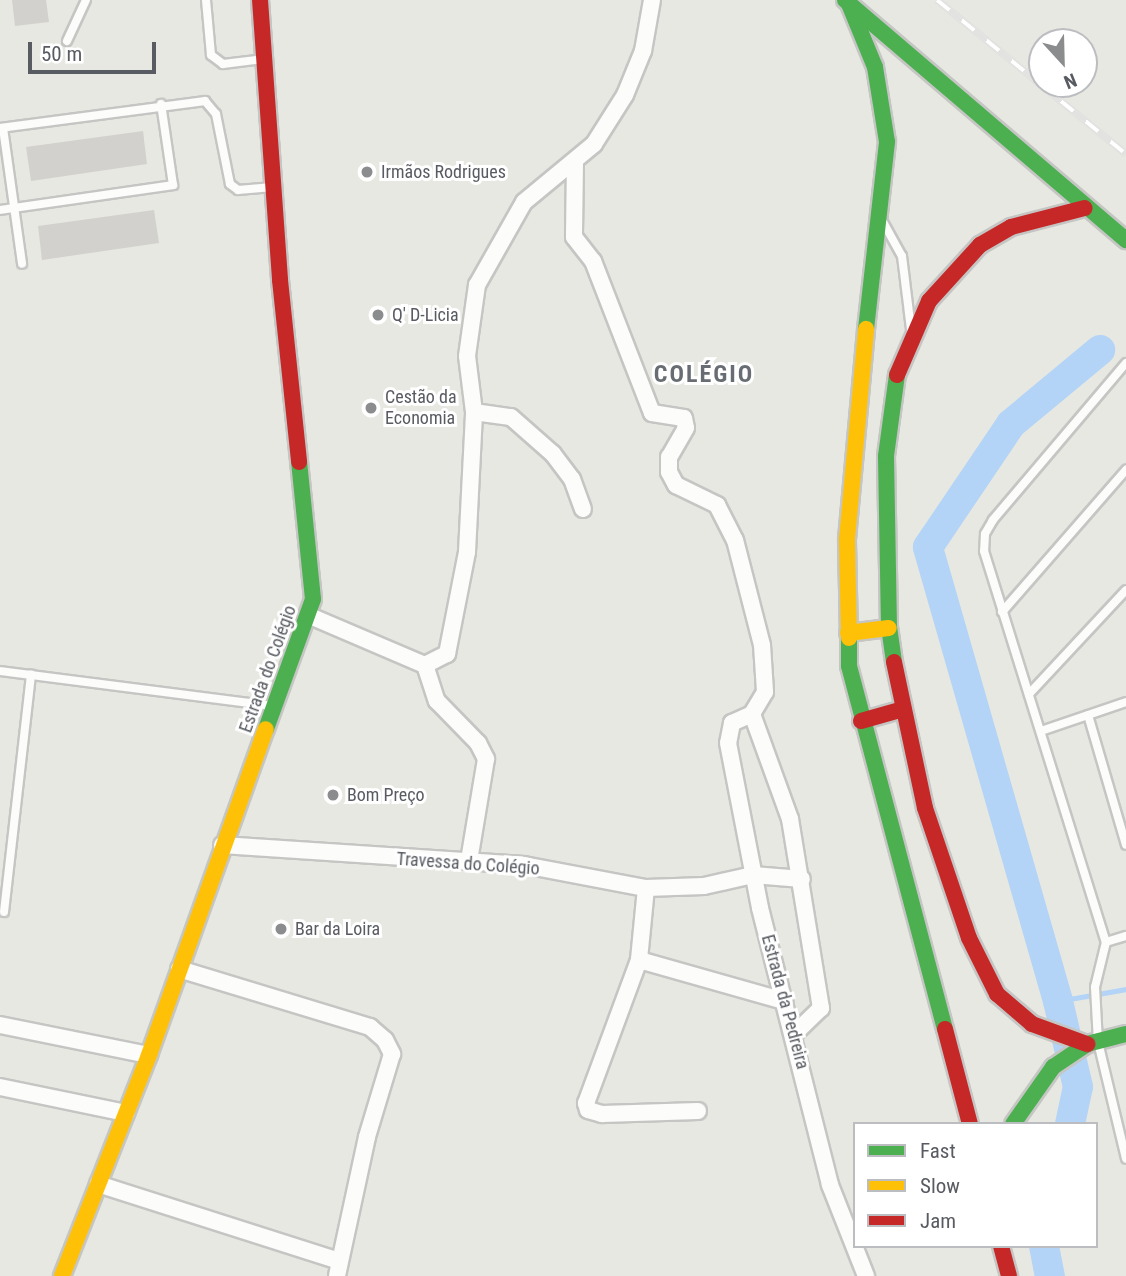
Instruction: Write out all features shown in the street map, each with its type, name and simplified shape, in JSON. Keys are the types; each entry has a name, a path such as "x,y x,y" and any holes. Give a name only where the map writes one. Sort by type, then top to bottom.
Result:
{"street":[{"name":"Estrada do Colégio","path":"62,1276 149,1055 222,845 310,616 313,575 273,187 260,0"},
{"path":"425,665 447,654 467,552 474,412 467,356 477,285 524,202 594,144 634,76 652,0"},
{"path":"847,2 1085,208 1126,240"},
{"path":"847,2 865,36 884,105 887,142 881,219 853,441 848,633 861,721 914,903 969,1122"},
{"path":"575,162 574,237 593,261 620,321 638,386 652,413 684,418 686,428 669,457 668,472 676,485 717,505 735,540 762,645 765,692 752,714 790,819 802,879 821,1008 794,1034"},
{"path":"1084,1044 1055,1034 1013,1010 983,969 925,808 903,709 889,628 889,411 912,335 950,274 980,244 1011,227 1085,208"},
{"path":"474,412 511,417 536,439 572,479 583,509"},
{"path":"310,616 425,665 437,701 478,743 485,759 469,861"},
{"path":"848,633 889,628"},
{"path":"861,721 903,709"},
{"name":"Estrada da Pedreira","path":"752,714 732,723 728,743 753,875 830,1185 853,1243"},
{"name":"Travessa do Colégio","path":"222,845 376,859 524,865 646,888 704,886 753,875 802,879"},
{"path":"646,888 639,960 588,1095 588,1110 602,1114 698,1111"},
{"path":"639,960 784,1002"},
{"path":"99,1184 338,1268 367,1137 392,1054 386,1040 370,1027 179,969"},
{"path":"0,1025 149,1055"},
{"path":"1014,1122 1053,1067 1084,1044 1126,1034"},
{"path":"0,1087 126,1114"},
{"name":"Estrada da Pedreira","path":"855,1248 866,1276"},
{"path":"1002,1248 1009,1276"}],"lane":[{"path":"67,41 86,0"},
{"path":"206,0 211,55 223,64 264,59"},
{"path":"22,264 1,128 194,101 212,106 230,184 239,190 273,187"},
{"path":"0,210 173,185 161,104"},
{"path":"881,219 902,256 912,335"},
{"path":"1126,363 985,534 990,582 1041,731 1106,942 1095,987 1096,1004 1084,1044 1126,1159"},
{"path":"1002,612 1126,470"},
{"path":"1029,694 1126,590"},
{"path":"0,671 219,702 276,706"},
{"path":"4,912 31,675"},
{"path":"1041,731 1126,702"},
{"path":"1088,715 1126,845"},
{"path":"1106,942 1126,936"}],"building":[{"path":"12,0 46,0 49,22 15,26"},
{"path":"143,131 147,164 31,181 26,147"},
{"path":"154,210 159,243 42,260 38,226"}],"waterway":[{"path":"1070,1122 1078,1087 1058,1001 928,547 1011,424 1100,350"},
{"path":"1058,1001 1126,989"},
{"path":"1044,1248 1050,1276"}],"railway":[{"path":"937,0 1126,154"}],"traffic: fast":[{"path":"845,0 1126,240"},
{"path":"849,4 875,67 887,142 866,329"},
{"path":"894,662 889,628 886,456 897,375"},
{"path":"266,729 313,599 299,462"},
{"path":"849,638 849,666 945,1029"},
{"path":"1014,1122 1053,1067 1087,1044 1126,1034"}],"traffic: slow":[{"path":"849,638 847,539 866,329"},
{"path":"848,633 889,628"},
{"path":"62,1276 149,1055 266,729"}],"traffic: jam":[{"path":"260,0 280,280 299,462"},
{"path":"897,375 929,301 980,245 1011,227 1085,208"},
{"path":"894,662 925,808 969,938 997,994 1032,1024 1087,1044"},
{"path":"861,721 903,709"},
{"path":"945,1029 969,1122"},
{"path":"1002,1248 1009,1276"}],"place":[{"name":"Irmãos Rodrigues","path":"367,172"},
{"name":"Q' D-Licia","path":"378,315"},
{"name":"Cestão da Economia","path":"371,408"},
{"name":"Bom Preço","path":"333,795"},
{"name":"Bar da Loira","path":"281,929"}],"district":[{"name":"COLÉGIO","path":"704,375"}]}
